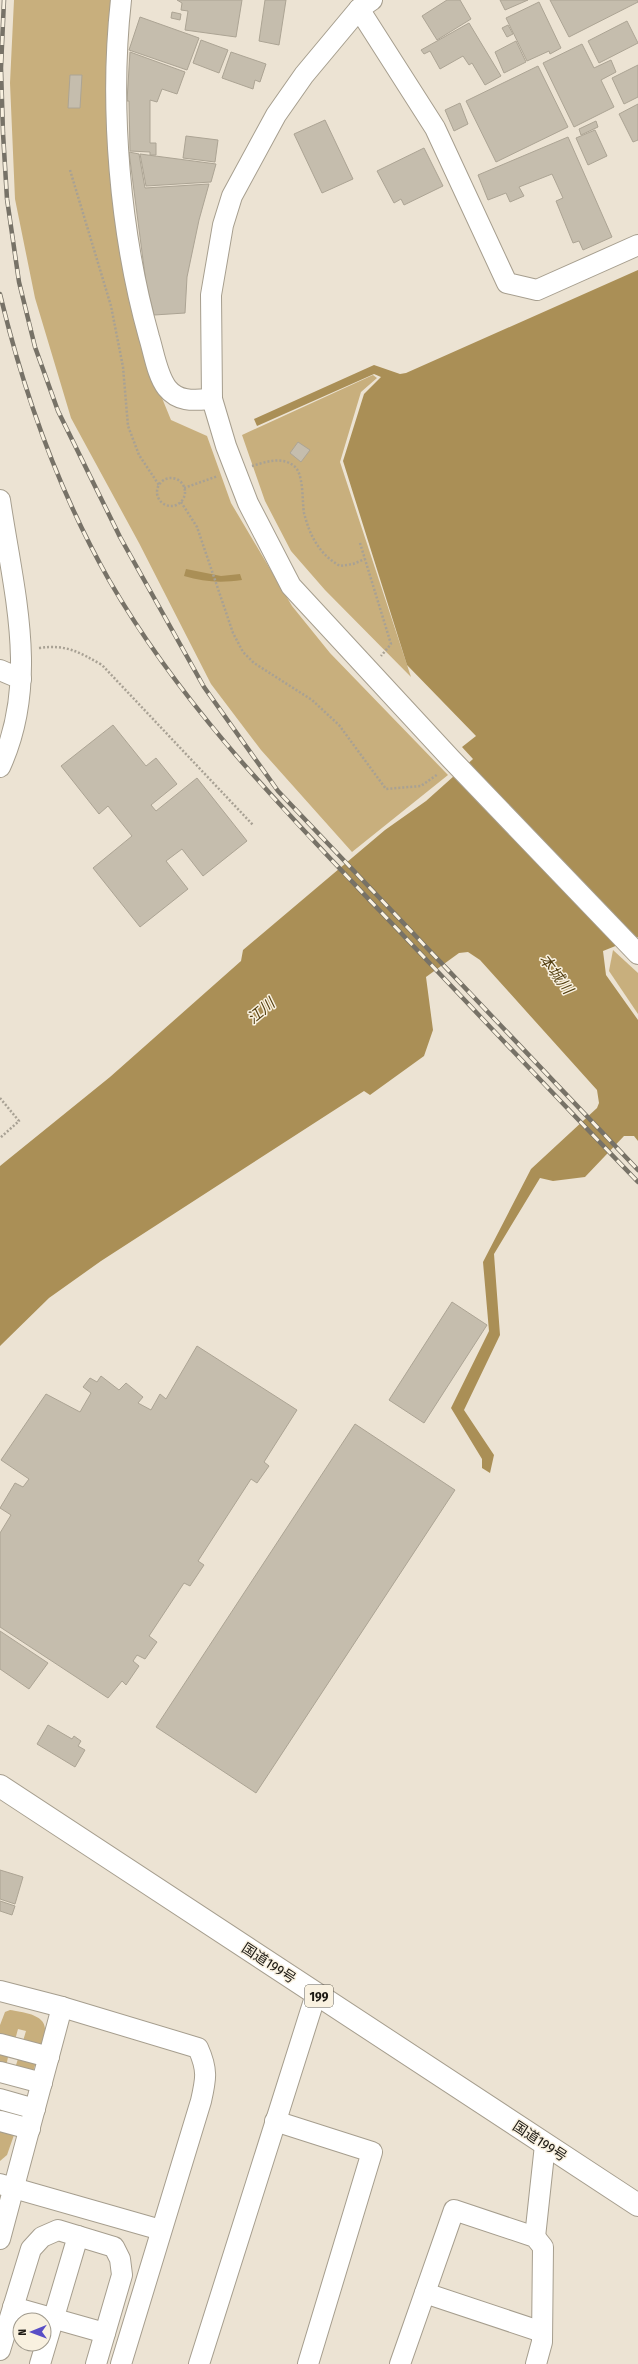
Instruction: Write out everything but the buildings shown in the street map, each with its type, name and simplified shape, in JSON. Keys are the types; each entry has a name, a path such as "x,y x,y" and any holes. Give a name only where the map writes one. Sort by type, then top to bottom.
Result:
{"highway":[{"name":"国道199号","path":"0,1786 638,2205"}],"street":[{"path":"121,0 118,25 117,112 122,194 136,291 158,370 167,389 184,400 212,399"},
{"path":"638,245 537,290 507,283 435,128 366,4 304,75 276,115 232,196 223,224 211,295 212,399 226,446 248,503 291,586 451,759 638,954"},
{"path":"0,500 23,650 18,715 8,750 0,767"},
{"path":"0,670 21,679"},
{"path":"1,1993 62,2007 198,2048 205,2064 206,2080 121,2364"},
{"path":"199,2364 316,1994"},
{"path":"0,2239 7,2186 30,2129 62,2007"},
{"path":"0,2044 49,2057"},
{"path":"0,2072 42,2083"},
{"path":"0,2099 35,2109"},
{"path":"0,2121 30,2129"},
{"path":"275,2121 372,2152 308,2364"},
{"path":"535,2237 545,2144"},
{"path":"7,2186 161,2230"},
{"path":"400,2364 454,2210 535,2237 543,2247 542,2342 536,2364"},
{"path":"0,2350 31,2248 42,2237 58,2230 114,2247 120,2259 122,2275 96,2364"},
{"path":"40,2364 78,2236"},
{"path":"425,2292 542,2332"},
{"path":"13,2307 105,2334"}],"path":[{"path":"70,170 112,306 123,367 128,426 139,455 159,486"},
{"path":"248,468 272,461 283,461 294,466 300,473 304,514 314,542 321,553 340,566 353,564 365,558"},
{"path":"184,488 218,476"},
{"path":"170,478 179,481 184,488 184,494 181,502 173,506 164,505 158,498 159,486 162,482 170,478"},
{"path":"181,502 197,527 233,633 243,652 254,663 312,700 339,725 386,789 421,786 438,774"},
{"path":"360,543 391,644 380,657"},
{"path":"23,650 50,646 74,649 102,665 253,825"},
{"path":"0,1098 19,1121 0,1138"}],"shaded area":[{"path":"14,0 113,0 146,359 171,420 207,436 231,503 292,606 330,653 448,775 352,852 261,750 211,684 139,543 71,418 35,298 15,199 10,83"},
{"path":"373,375 377,378 361,392 340,462 411,677 325,590 291,551 265,501 242,435"},
{"path":"613,950 638,973 638,1014 609,971"},
{"path":"10,2010 26,2013 42,2020 45,2030 40,2048 23,2041 26,2031 18,2029 15,2040 0,2039 0,2025 5,2012"},
{"path":"0,2047 37,2060 32,2074 15,2068 18,2059 8,2057 6,2067 0,2067"},
{"path":"0,2126 14,2135 7,2155 0,2161"}],"water":[{"path":"638,270 638,937 603,951 606,975 638,1020 638,1141 634,1136 624,1136 585,1177 553,1181 540,1178 494,1254 500,1335 464,1410 494,1455 490,1473 482,1468 482,1459 451,1408 489,1331 483,1262 531,1169 597,1108 599,1103 597,1090 480,960 468,952 459,953 426,977 433,1030 424,1056 370,1095 364,1091 101,1261 49,1298 0,1346 0,1166 110,1077 241,961 243,950 385,830 426,801 473,759 462,747 476,736 407,665 343,461 364,394 381,377 374,374 257,426 254,419 374,365 400,374 406,373"},
{"path":"186,569 221,576 240,574 242,580 220,582 199,580 184,576"}],"railway":[{"path":"4,0 1,68 3,133 7,199 19,282 35,347 58,411 120,537 204,687 278,791 638,1170"},
{"path":"0,294 20,368 44,441 58,476 109,580 137,626 168,670 200,712 270,794 638,1182"}],"water label":[{"name":"本城川","path":"556,974"},
{"name":"江川","path":"261,1011"}]}
